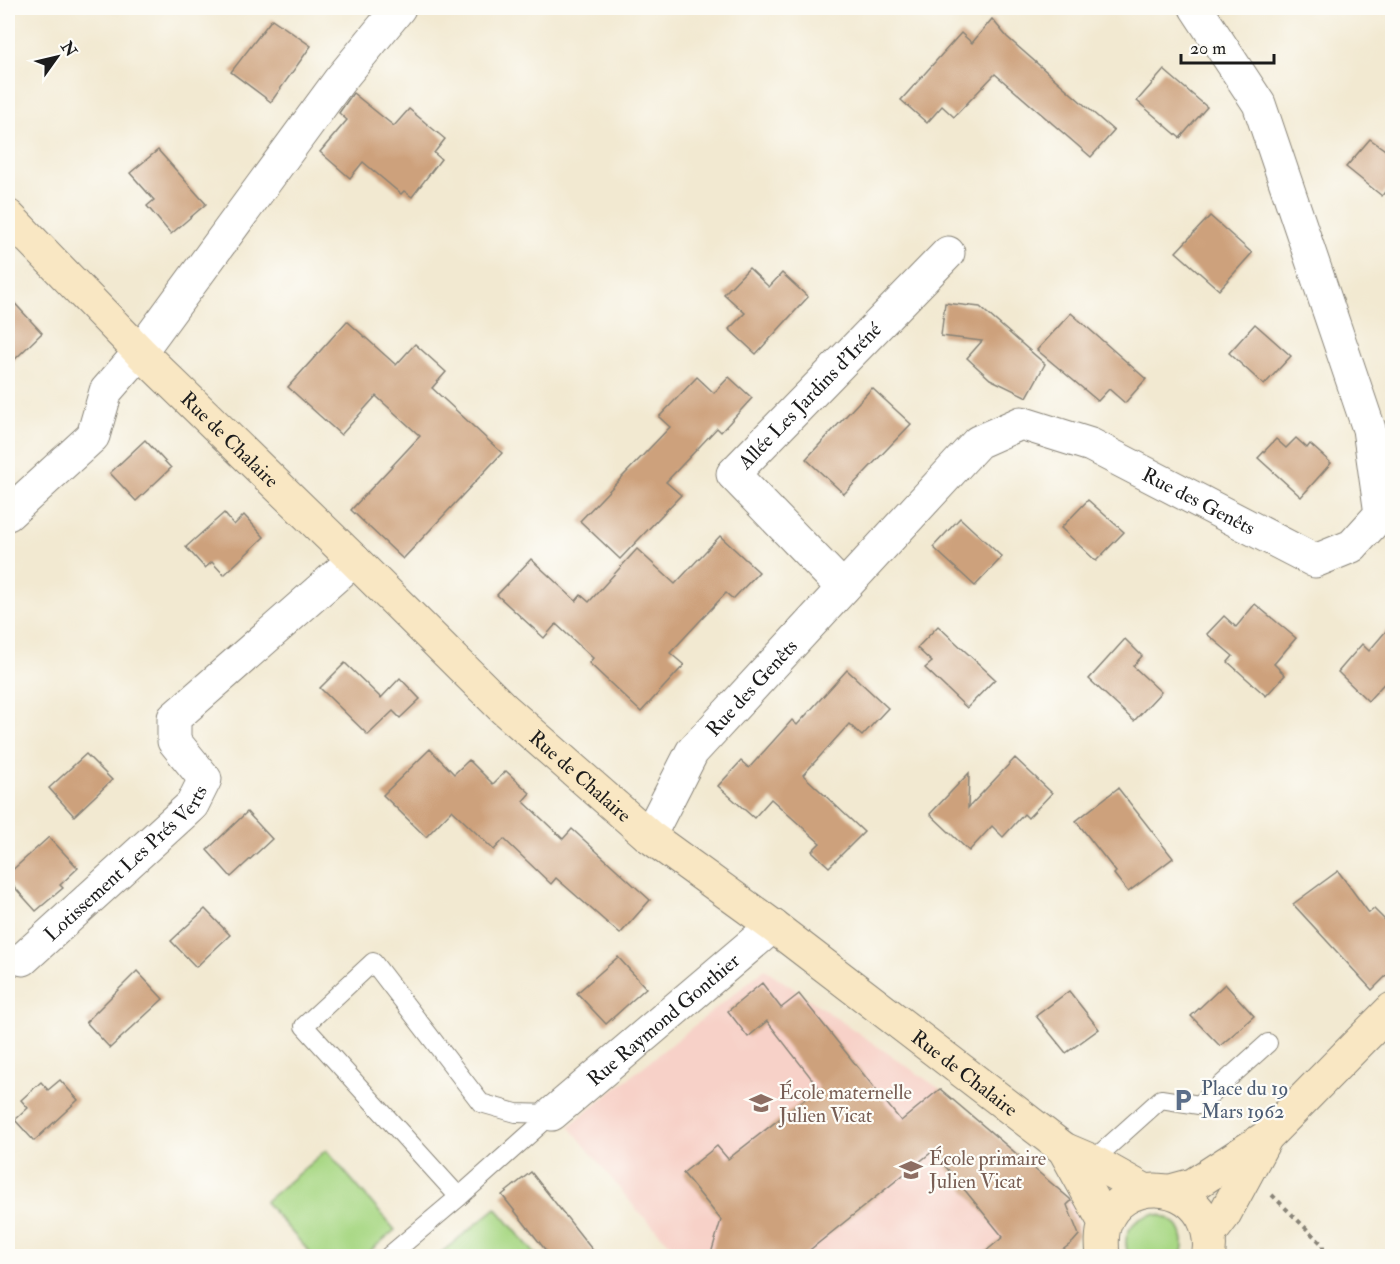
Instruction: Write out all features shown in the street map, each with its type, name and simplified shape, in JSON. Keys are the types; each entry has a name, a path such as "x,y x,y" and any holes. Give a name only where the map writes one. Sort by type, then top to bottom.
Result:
{"street":[{"path":"8,514 93,436 106,390 140,352 339,81 399,8"},
{"name":"Rue des Genêts","path":"649,836 692,752 978,442 1022,423 1091,445 1315,561 1352,546 1387,513 1369,429 1258,104 1196,8"},
{"name":"Rue de Chalaire","path":"8,216 140,352 504,709 649,836 1078,1155 1158,1191 1190,1201 1203,1216 1208,1246"},
{"name":"Allée Les Jardins d'Iréné","path":"843,588 733,474 948,253"},
{"name":"Lotissement Les Prés Verts","path":"23,958 192,805 205,779 174,741 174,718 354,560"},
{"name":"Rue Raymond Gonthier","path":"552,1114 773,926"},
{"path":"1103,1257 1102,1240 1105,1223 1114,1208 1128,1197 1193,1185 1265,1138 1392,1009"},
{"path":"1208,1246 1265,1138"},
{"name":"Rue de Chalaire","path":"1078,1155 1105,1223"}],"lane":[{"path":"459,1197 304,1026 373,962 481,1103 516,1113 552,1114"},
{"path":"1078,1155 1161,1099 1199,1105 1268,1043"},
{"path":"389,1257 552,1114"}],"path":[{"path":"1248,1173 1323,1245 1323,1257"}],"shaded area":[{"path":"765,969 940,1089 1072,1201 1079,1232 1073,1243 1053,1256 682,1256 636,1209 569,1126"}],"green space":[{"path":"326,1150 395,1230 364,1256 313,1256 265,1202"},
{"path":"496,1208 537,1256 437,1256"},
{"path":"1154,1214 1169,1219 1179,1228 1183,1241 1181,1256 1129,1256 1126,1241 1130,1229 1140,1219"}],"building":[{"path":"272,19 311,46 271,102 231,72"},
{"path":"992,19 1007,37 1114,131 1091,157 995,74 954,117 942,106 927,123 901,100 961,33 972,43"},
{"path":"1164,70 1207,107 1180,138 1137,101"},
{"path":"353,93 394,126 409,109 445,139 434,153 441,159 412,197 404,191 401,194 363,162 350,178 320,152 347,120 339,113"},
{"path":"1370,139 1392,155 1392,182 1382,196 1346,167"},
{"path":"158,150 206,204 171,234 147,206 154,200 130,173"},
{"path":"1210,216 1252,253 1219,290 1176,252"},
{"path":"749,268 769,287 782,273 808,297 756,354 729,329 745,313 724,294"},
{"path":"8,296 42,333 8,366"},
{"path":"945,303 980,307 1045,364 1027,397 990,379 967,358 982,341 941,336"},
{"path":"1071,313 1146,379 1125,403 1109,389 1098,401 1037,350"},
{"path":"347,321 396,365 415,344 446,372 432,388 502,453 403,559 351,510 420,436 376,396 341,435 288,387"},
{"path":"1255,324 1291,356 1264,385 1229,353"},
{"path":"697,377 714,393 729,377 752,398 721,432 717,428 666,482 681,495 620,559 580,521 670,427 659,417"},
{"path":"872,388 911,424 844,494 806,459"},
{"path":"1296,438 1307,448 1310,444 1331,463 1301,497 1258,458 1276,439 1286,448"},
{"path":"145,440 171,468 136,501 110,473"},
{"path":"1088,500 1124,532 1096,561 1061,528"},
{"path":"224,513 234,525 244,515 264,537 224,575 212,562 205,568 186,547"},
{"path":"960,518 1002,557 975,586 933,547"},
{"path":"720,536 759,572 733,599 726,593 670,653 684,665 641,712 589,663 593,658 556,624 544,638 497,595 531,559 576,601 581,595 589,602 637,549 675,584"},
{"path":"1255,604 1296,638 1274,664 1285,675 1266,696 1228,662 1233,656 1207,634 1224,616 1236,627"},
{"path":"1392,624 1392,675 1368,701 1338,672 1362,644 1369,651"},
{"path":"938,626 995,679 967,708 925,668 932,662 917,648"},
{"path":"1125,639 1142,656 1133,666 1161,692 1134,721 1089,679"},
{"path":"345,663 381,698 400,678 420,699 400,718 393,711 368,735 320,688"},
{"path":"847,670 888,708 862,736 849,724 803,775 864,832 829,867 812,851 820,843 771,799 754,818 718,786 741,761 749,768 792,720 797,725"},
{"path":"430,749 454,774 469,760 493,784 506,771 530,793 523,801 563,839 572,829 650,900 620,934 556,878 551,884 504,839 494,850 452,810 426,837 383,795"},
{"path":"86,754 112,780 74,816 49,788"},
{"path":"1015,758 1052,793 1028,818 1024,814 1003,837 992,826 969,851 930,814 969,773 968,808"},
{"path":"1118,788 1173,858 1128,892 1114,874 1116,872 1076,821"},
{"path":"247,812 272,839 231,877 207,850"},
{"path":"49,837 78,868 60,885 63,888 36,911 8,880 8,874"},
{"path":"1338,871 1369,913 1374,909 1392,927 1392,970 1372,990 1293,904"},
{"path":"205,909 230,935 196,967 171,941"},
{"path":"618,957 646,988 606,1024 577,993"},
{"path":"137,971 163,999 110,1048 86,1022"},
{"name":"École primaire Julien Vicat","path":"762,983 781,1008 799,994 901,1121 940,1089 1070,1199 1067,1205 1079,1235 1053,1257 979,1257 1003,1237 933,1151 801,1257 710,1257 721,1220 683,1173 717,1146 728,1159 819,1088 767,1021 748,1037 728,1011"},
{"path":"1225,984 1254,1016 1220,1046 1191,1016"},
{"path":"1069,991 1099,1029 1066,1053 1036,1016"},
{"path":"60,1080 78,1100 34,1141 15,1120 28,1108 21,1100 41,1082 48,1090"},
{"path":"531,1172 598,1257 551,1257 502,1195"}],"place":[{"name":"Place du 19 Mars 1962","path":"1183,1100"},
{"name":"École maternelle Julien Vicat","path":"761,1103"},
{"name":"École primaire Julien Vicat","path":"911,1170"}]}
